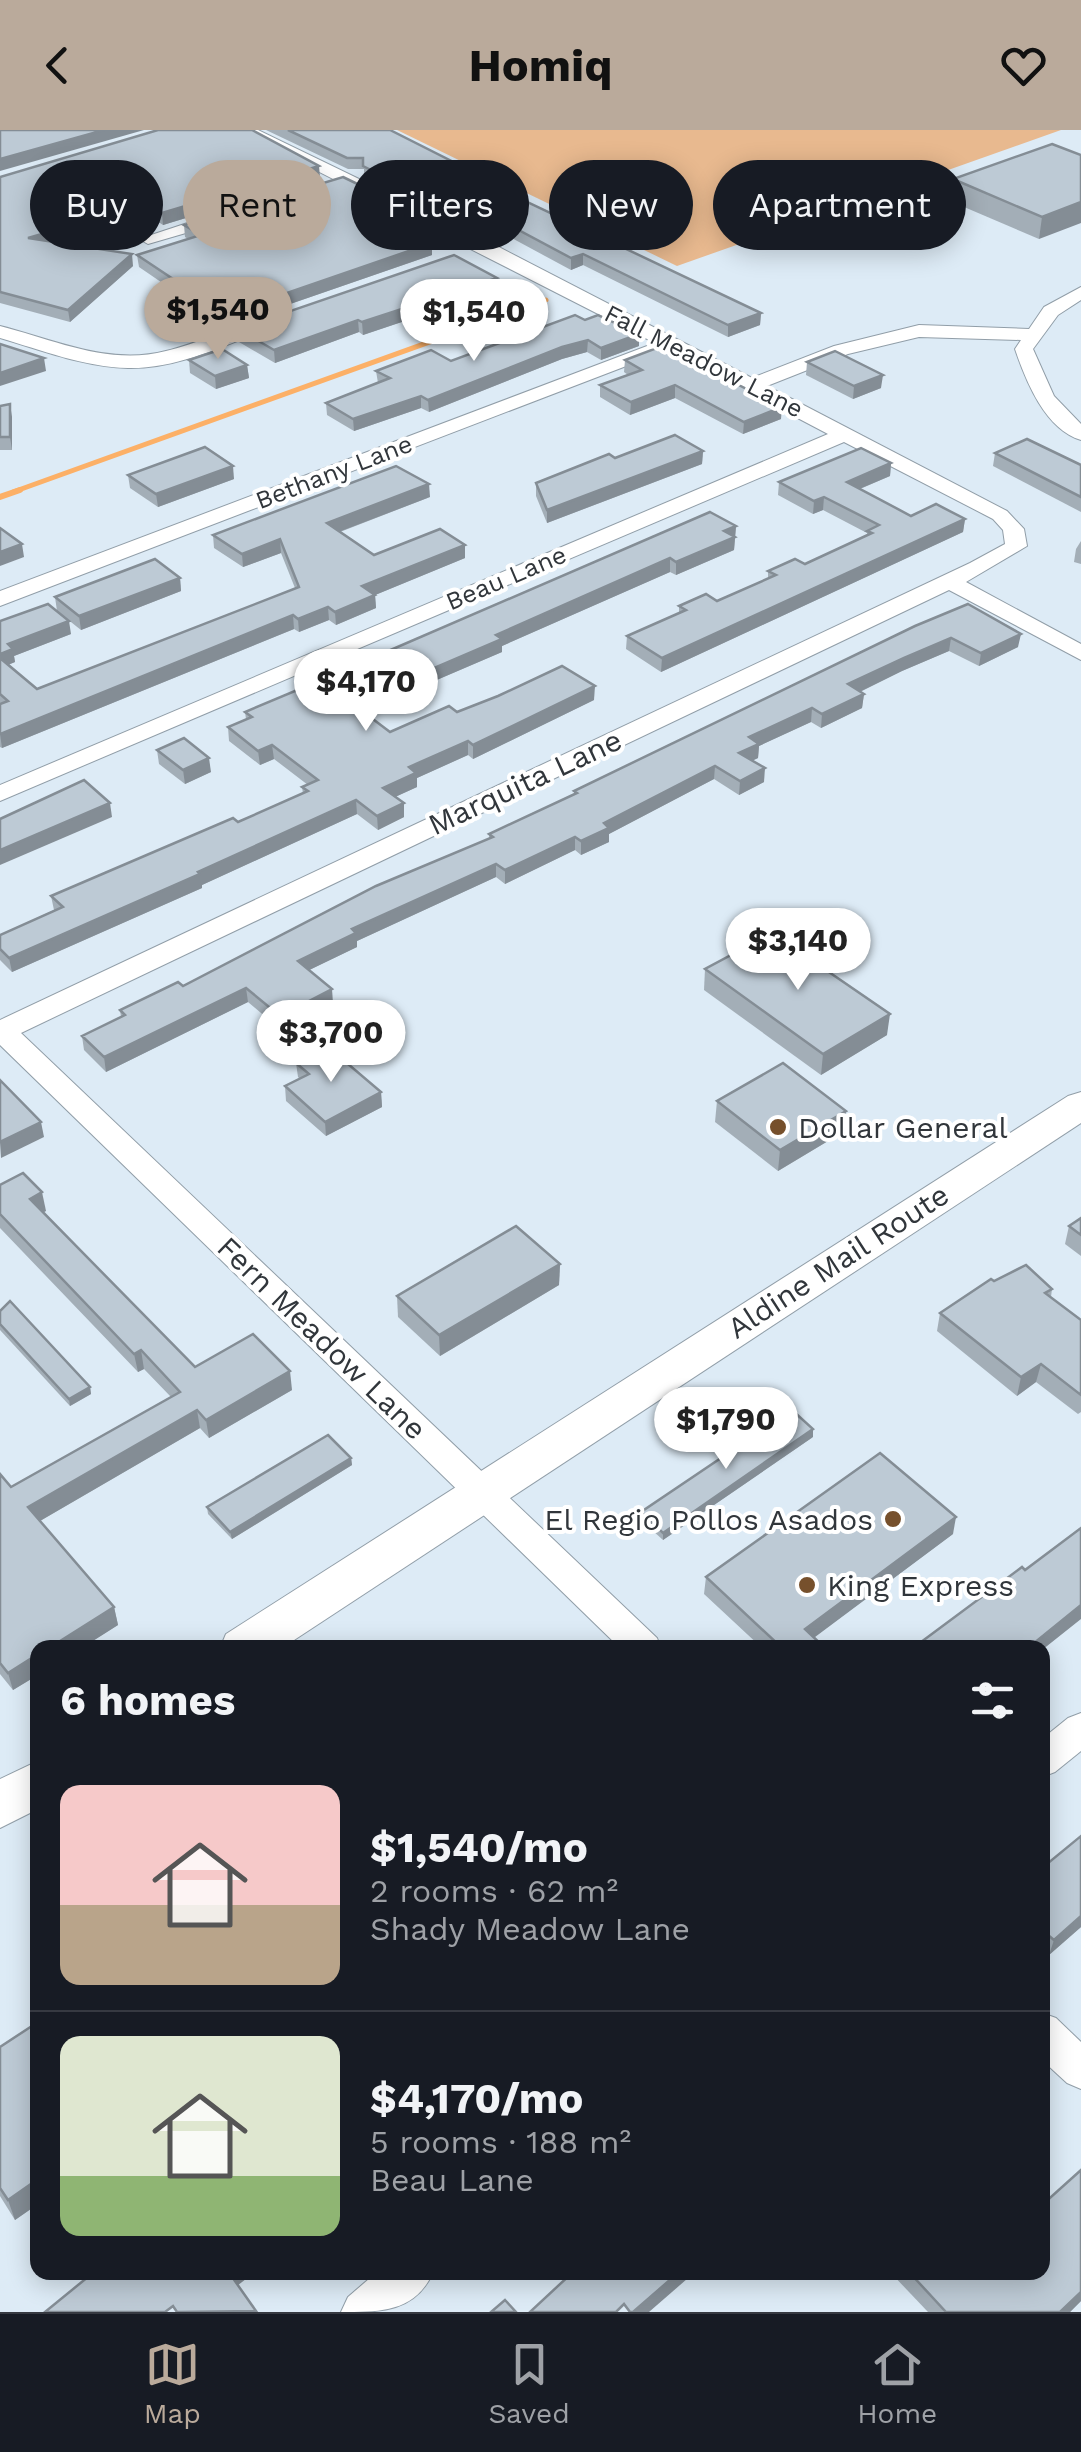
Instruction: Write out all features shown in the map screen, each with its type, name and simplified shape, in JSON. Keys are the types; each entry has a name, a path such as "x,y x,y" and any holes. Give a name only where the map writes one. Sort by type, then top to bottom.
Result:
{"main road":[{"name":"Aldine Mail Route","path":"255,1640 1081,1105"},
{"path":"0,1806 30,1787"}],"street":[{"name":"Fall Meadow Lane","path":"244,130 336,182 847,433 1000,514"},
{"path":"336,182 351,177"},
{"path":"1081,292 1051,311 1024,349 1037,388 1061,419 1081,434"},
{"path":"0,332 97,359 132,363 166,356 297,312"},
{"path":"749,386 841,350 912,332 968,330 1034,335"},
{"name":"Bethany Lane","path":"0,599 668,344"},
{"name":"Beau Lane","path":"0,794 847,433"},
{"name":"Marquita Lane","path":"1,1031 1016,546 1013,529 1000,514"},
{"path":"948,581 1081,653"},
{"name":"Fern Meadow Lane","path":"1,1031 636,1640"},
{"path":"1050,1755 1081,1730"},
{"path":"1050,2040 1081,2069"},
{"path":"363,2312 402,2280"}],"shaded area":[{"path":"397,130 1061,130 966,164 966,160 713,160 713,250 722,250 677,266 644,250 693,250 693,160 549,160 549,204 529,194 529,160 459,160"}],"building":[{"path":"0,130 104,130 0,159"},
{"path":"158,130 252,130 308,160 183,160 183,207 163,213 163,160 57,160"},
{"path":"288,130 390,130 449,160 363,160 347,158"},
{"path":"1052,144 1081,155 1081,202 1042,217 966,185 966,174"},
{"path":"30,168 30,250 132,254 68,310 0,292 0,177"},
{"path":"343,177 351,181 351,250 412,250 217,317 177,293 188,289 137,255 183,241 183,250 331,250 331,181"},
{"path":"529,203 549,212 549,246 529,236"},
{"path":"556,250 628,250 761,313 728,325 583,254 571,258"},
{"path":"454,255 497,278 274,350 238,329"},
{"path":"575,315 585,320 598,315 639,334 601,348 588,340 562,347 428,400 421,396 353,419 326,403 390,378 376,371 431,350 451,361"},
{"path":"0,344 44,358 0,373"},
{"path":"662,346 782,407 744,422 675,385 631,402 600,385 642,370 625,360"},
{"path":"222,349 247,365 215,376 189,360"},
{"path":"835,351 883,375 854,386 807,362"},
{"path":"10,404 10,437 0,437 0,406"},
{"path":"675,435 703,451 547,510 536,483 609,454 615,458"},
{"path":"1027,439 1081,465 1081,497 995,453"},
{"path":"205,447 233,466 156,494 128,475"},
{"path":"861,448 891,463 847,482 911,516 936,504 965,519 662,658 627,636 686,610 679,606 706,594 717,601 776,575 768,571 795,559 805,564 872,533 867,531 879,525 824,497 814,501 779,482"},
{"path":"396,466 429,484 327,523 374,555 440,529 465,545 362,586 375,595 335,612 328,607 298,619 293,615 0,734 0,704 8,701 0,694 0,658 37,689 299,587 280,539 242,554 213,535"},
{"path":"710,512 736,526 724,531 735,537 676,562 670,558 496,635 502,639 425,672 417,667 345,698 390,732 449,706 457,712 562,666 595,686 473,745 468,741 409,767 416,773 383,788 404,803 377,816 356,800 9,958 0,949 0,935 63,907 51,896 233,818 238,822 308,791 302,787 318,780 272,745 258,751 228,727 252,717 245,712 307,686 301,682 373,651 379,655"},
{"path":"0,528 22,544 0,552"},
{"path":"155,559 180,578 79,616 55,597"},
{"path":"48,604 69,621 8,644 13,649 0,654 0,621"},
{"path":"968,604 1021,634 981,653 951,638 904,658 848,684 864,694 822,714 812,708 749,737 759,744 739,753 765,768 740,781 715,766 604,823 609,828 581,841 575,837 505,870 496,864 352,929 356,933 298,961 332,989 280,1016 246,988 104,1057 82,1036 125,1015 120,1010 178,982 183,986 376,886 493,837 489,834 577,793 574,791"},
{"path":"184,738 209,758 183,770 157,750"},
{"path":"84,780 110,803 0,850 0,819"},
{"path":"772,933 890,1014 823,1054 705,969"},
{"path":"328,1047 381,1092 325,1122 285,1086 309,1074 296,1063"},
{"path":"783,1063 846,1111 780,1150 717,1101"},
{"path":"0,1080 41,1122 0,1142"},
{"path":"23,1173 42,1192 30,1199 195,1367 253,1334 290,1371 206,1420 197,1410 28,1507 114,1607 62,1640 30,1640 30,1659 8,1673 0,1663 0,1474 11,1487 180,1392 141,1350 134,1354 0,1214 0,1185"},
{"path":"1081,1218 1081,1235 1069,1226"},
{"path":"516,1226 560,1264 439,1335 397,1296"},
{"path":"1026,1265 1052,1289 1045,1293 1081,1320 1081,1395 1041,1364 1021,1377 940,1313 991,1279"},
{"path":"10,1301 90,1387 69,1399 0,1324 0,1311"},
{"path":"792,1410 813,1429 663,1533 641,1512"},
{"path":"328,1435 351,1458 230,1532 207,1507"},
{"path":"880,1453 956,1517 805,1629 817,1640 773,1640 706,1577"},
{"path":"1081,1528 1081,1605 1038,1640 924,1640 1022,1567 1025,1570"},
{"path":"1081,1836 1081,1916 1054,1940 1050,1937 1050,1861"},
{"path":"30,2027 30,2185 8,2200 0,2188 0,2047"},
{"path":"1081,2170 1081,2292 1060,2312 946,2312 916,2280 1050,2280 1050,2198"},
{"path":"84,2280 234,2280 256,2311 177,2312 173,2306 165,2312 45,2312"},
{"path":"564,2280 670,2280 633,2312 624,2304 616,2312 530,2312"},
{"path":"505,2300 516,2312 491,2312"}],"waterway":[{"path":"13,492 546,300"},
{"path":"0,497 20,490"}],"place":[{"name":"Dollar General","path":"778,1127"},
{"name":"El Regio Pollos Asados","path":"893,1519"},
{"name":"King Express","path":"807,1585"}]}
